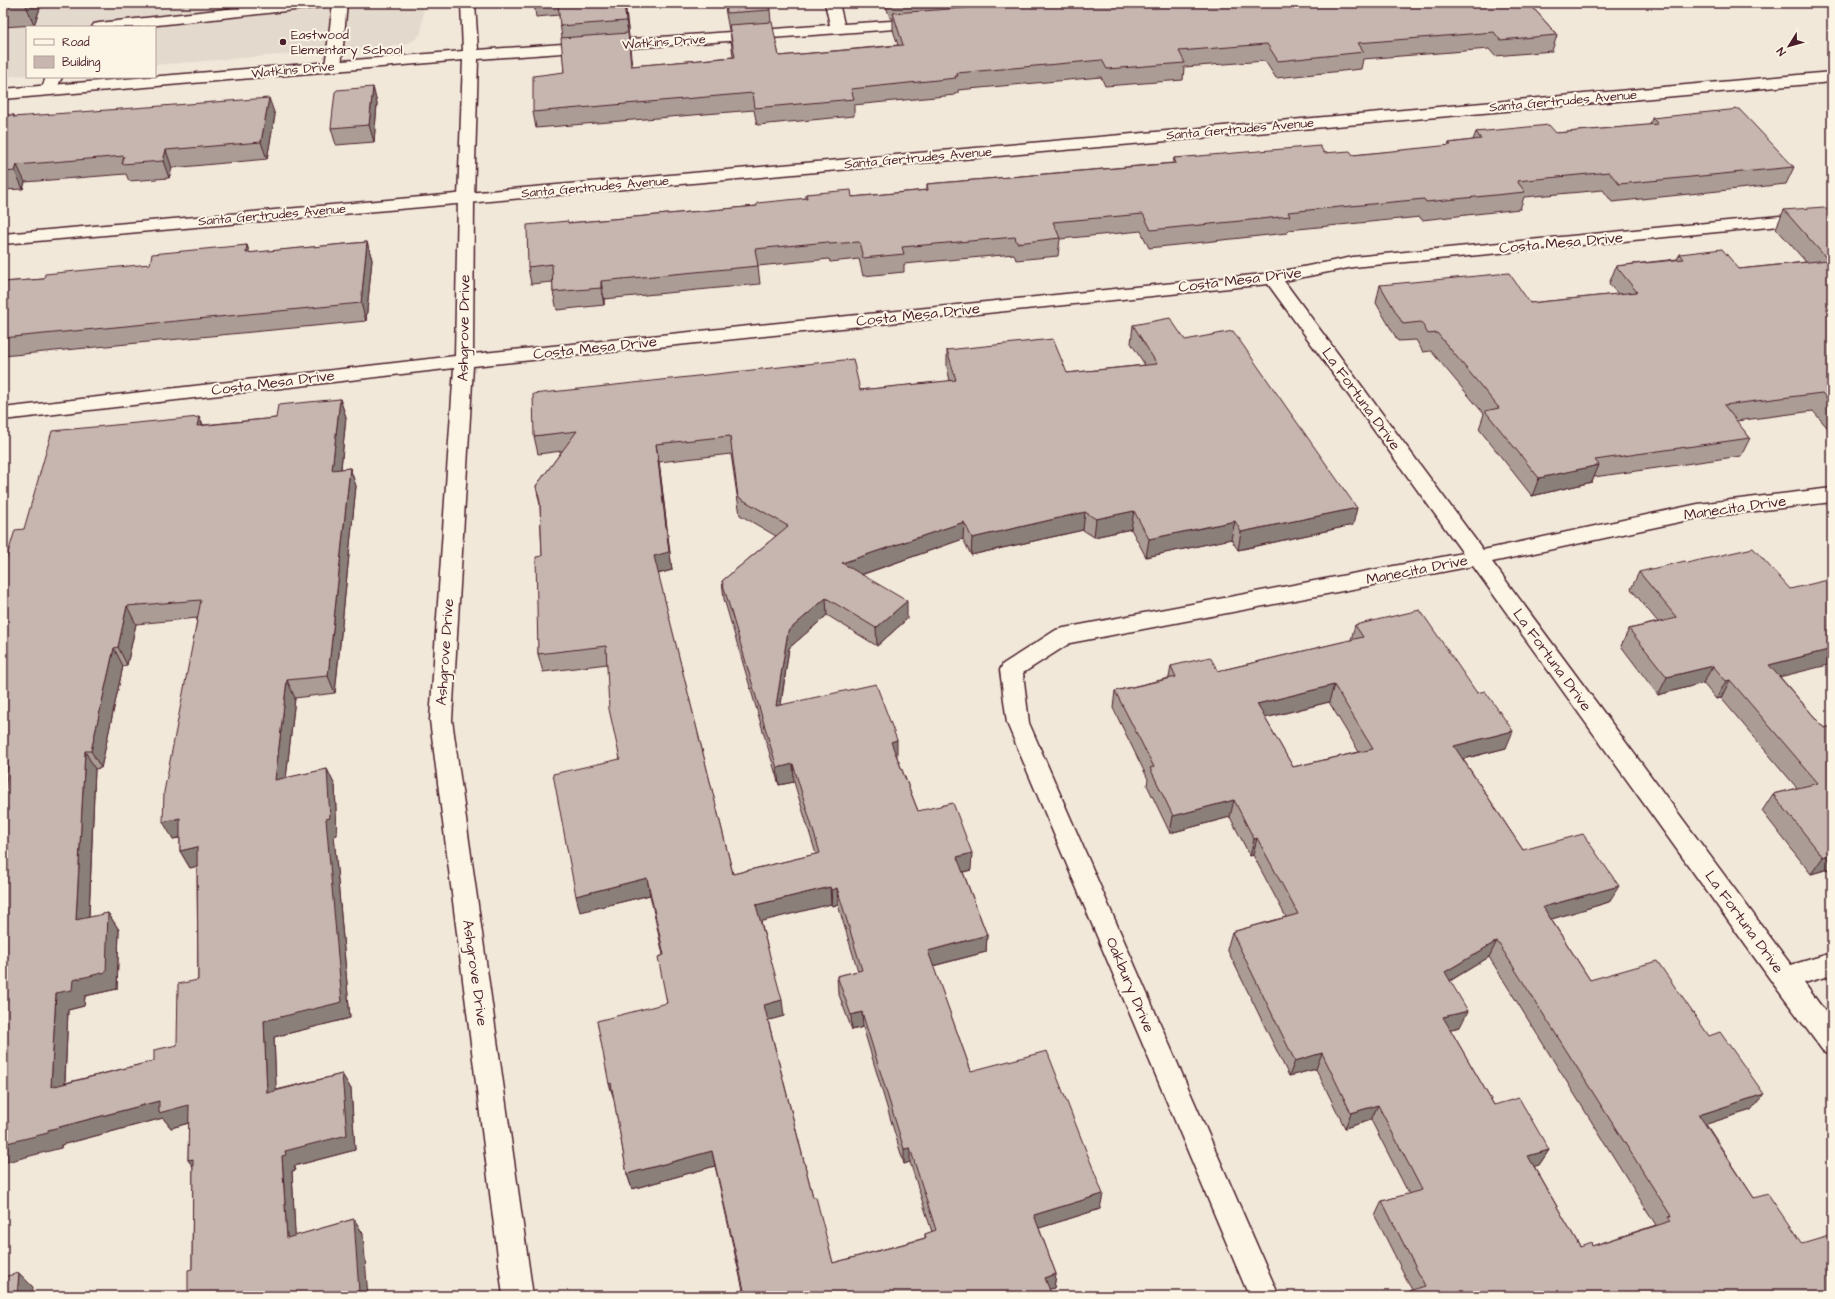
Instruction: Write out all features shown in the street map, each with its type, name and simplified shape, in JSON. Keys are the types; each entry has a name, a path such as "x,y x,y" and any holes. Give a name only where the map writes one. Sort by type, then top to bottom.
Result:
{"street":[{"path":"108,26 322,3"},
{"path":"333,67 340,3"},
{"name":"Ashgrove Drive","path":"468,3 471,55 466,198 464,361 441,720 518,1296"},
{"path":"832,3 838,30"},
{"name":"Watkins Drive","path":"156,78 333,67 471,55 939,22"},
{"name":"Santa Gertrudes Avenue","path":"3,239 1832,77"},
{"name":"Watkins Drive","path":"3,94 52,84 151,78"},
{"name":"Costa Mesa Drive","path":"3,414 464,361 1273,278 1353,262 1832,216"},
{"name":"La Fortuna Drive","path":"1273,278 1832,1042"},
{"name":"Manecita Drive","path":"1011,670 1064,636 1478,558 1698,511 1832,495"},
{"name":"Oakbury Drive","path":"1011,670 1018,723 1264,1296"},
{"path":"1784,978 1832,964"}],"shaded area":[{"name":"Eastwood Elementary School","path":"3,3 424,3 421,33 416,39 405,45 156,65 156,26 26,26 26,75 3,77"}],"building":[{"path":"558,3 624,3 626,21 560,26"},
{"path":"726,3 768,3 770,10 727,13"},
{"path":"1035,3 1529,3 1557,35 1500,40 1494,32 1358,43 1364,52 1278,61 1267,44 1179,51 1185,63 1107,69 1102,60 957,73 958,76 955,76 956,78 851,89 854,99 755,108 753,93 533,112 533,76 564,72 561,38 628,33 631,66 735,57 729,25 772,22 779,56 903,45 893,13"},
{"path":"373,87 369,125 331,128 335,92 337,90"},
{"path":"269,98 261,142 166,150 163,161 122,164 124,156 17,165 15,171 3,172 3,115 14,115 13,117"},
{"path":"1739,109 1794,167 1619,184 1609,172 1517,181 1525,192 1426,202 1424,199 1288,212 1290,216 1151,230 1143,214 1053,222 1060,238 1017,243 1015,237 902,247 904,254 863,258 859,242 829,244 828,242 755,249 758,266 601,281 601,288 553,292 552,264 528,267 527,225 568,221 568,223 757,206 757,203 807,198 806,194 851,190 852,197 928,190 927,184 1176,163 1174,158 1320,146 1324,153 1350,151 1353,155 1451,145 1449,143 1481,139 1476,132 1549,125 1556,133 1658,124 1652,118"},
{"path":"1824,207 1832,215 1832,404 1822,393 1724,405 1750,438 1595,460 1599,465 1539,478 1485,411 1499,408 1437,333 1428,334 1421,322 1403,324 1380,285 1509,273 1530,303 1637,292 1616,266 1684,259 1680,254 1722,249 1739,269 1828,260 1784,210"},
{"path":"367,242 361,303 3,338 3,282 44,279 45,274 150,264 152,254 247,245 246,253"},
{"path":"1170,318 1185,340 1233,331 1357,508 1241,532 1235,521 1149,539 1134,511 1096,519 1085,512 972,538 964,522 842,563 907,601 876,628 826,598 788,631 776,706 876,684 897,740 891,742 918,811 953,803 972,853 957,857 987,935 928,951 971,1071 1047,1051 1103,1194 1034,1215 1056,1274 1045,1278 1052,1296 730,1296 730,1294 744,1290 712,1151 627,1174 611,1083 609,1084 597,1021 667,1003 658,957 664,955 647,878 576,896 553,774 620,759 609,709 606,646 538,654 536,557 542,556 540,502 536,486 577,431 534,436 533,394 853,359 860,390 956,380 947,350 1053,339 1067,373 1157,364 1133,325","holes":["730,436 738,497 788,526 722,581 777,768 793,764 820,853 733,874 654,556 669,552 656,444","830,887 831,890 837,888 862,970 837,976 851,1015 862,1012 904,1149 910,1148 936,1230 925,1234 926,1238 833,1263 816,1197 813,1197 764,1005 782,1000 756,905"]},
{"path":"340,399 332,470 350,468 328,676 287,680 275,780 327,769 330,818 326,819 342,1002 264,1021 267,1093 342,1074 347,1135 285,1151 286,1155 282,1156 287,1238 354,1219 359,1292 346,1296 188,1296 188,1270 192,1269 193,1159 188,1160 189,1105 159,1113 159,1101 48,1130 48,1133 3,1144 3,822 8,761 3,762 3,570 15,530 24,529 52,431 199,417 197,426 276,418 278,405","holes":["201,600 164,792 163,822 180,818 180,851 197,847 198,980 178,984 177,1045 154,1050 154,1061 51,1087 56,993 72,990 73,980 106,972 108,913 76,920 85,751 91,751 114,648 118,647 127,606"]},
{"path":"1753,548 1790,589 1832,579 1832,649 1769,665 1824,728 1832,726 1832,854 1823,857 1773,794 1818,783 1730,680 1726,681 1713,666 1667,677 1629,629 1677,618 1639,572 1685,561 1687,563"},
{"path":"1420,610 1477,693 1485,691 1513,731 1454,746 1523,850 1583,834 1619,886 1543,907 1590,980 1657,961 1709,1036 1720,1032 1764,1094 1699,1115 1754,1198 1768,1194 1802,1244 1832,1235 1832,1296 1412,1296 1409,1291 1425,1286 1382,1201 1422,1190 1378,1105 1351,1113 1322,1053 1295,1061 1232,932 1298,914 1257,838 1254,839 1234,800 1173,816 1150,768 1154,767 1115,691 1176,677 1171,666 1210,657 1218,671 1363,637 1355,625","holes":["1334,685 1373,749 1293,767 1257,704","1497,941 1671,1216 1668,1217 1671,1221 1592,1246 1591,1243 1580,1247 1528,1156 1549,1150 1519,1098 1494,1105 1443,1017 1468,1011 1445,972"]},
{"path":"19,1273 17,1296 3,1296 3,1277"}],"place":[{"name":"Eastwood Elementary School","path":"283,42"}]}
